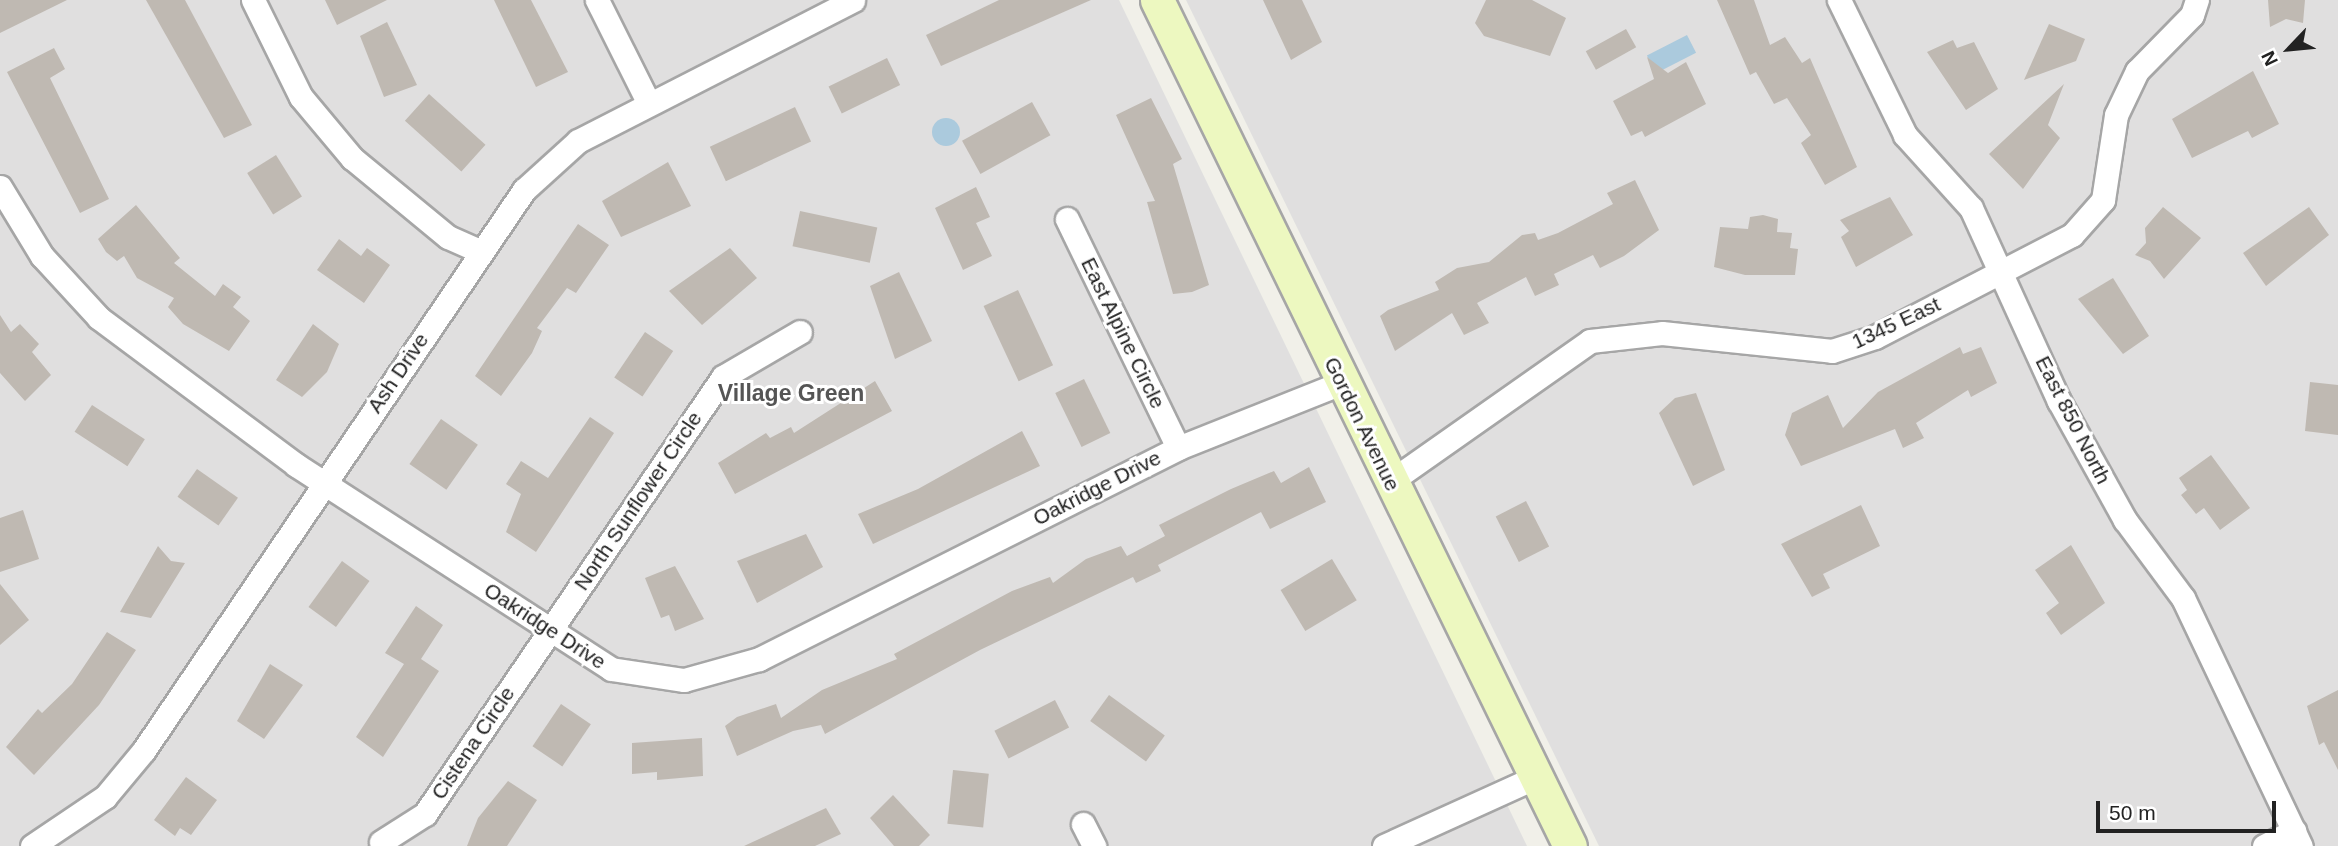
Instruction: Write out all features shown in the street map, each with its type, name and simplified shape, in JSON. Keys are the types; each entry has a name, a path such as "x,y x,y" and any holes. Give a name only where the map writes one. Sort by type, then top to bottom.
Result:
{"main road":[{"name":"Gordon Avenue","path":"1157,0 1341,383 1570,846"}],"street":[{"path":"253,0 301,97 352,158 448,237 479,251"},
{"path":"597,0 648,102"},
{"name":"Ash Drive","path":"32,846 104,797 144,750 479,251 524,190 578,141 648,102 853,0"},
{"name":"East 850 North","path":"1839,0 1905,135 1971,208 2002,270 2059,401 2125,520 2183,598 2297,839"},
{"name":"1345 East","path":"1391,481 1590,341 1662,332 1832,351 1875,337 2072,235 2104,200 2116,115 2137,71 2192,15 2197,0"},
{"name":"Oakridge Drive","path":"0,187 42,256 99,318 324,482 611,669 684,680 759,659 1178,448 1341,383"},
{"name":"East Alpine Circle","path":"1067,219 1178,448"},
{"name":"North Sunflower Circle","path":"551,629 723,377 800,332"},
{"name":"Cistena Circle","path":"382,842 425,814 551,629"},
{"path":"1384,846 1536,777"},
{"path":"1083,824 1094,846"},
{"path":"2264,846 2297,839"}],"shaded area":[{"path":"0,0 1119,0 1527,846 0,846"},
{"path":"1186,0 2338,0 2338,846 1599,846"}],"water":[{"path":"1687,35 1696,53 1656,73 1647,55"},
{"path":"946,118 956,122 960,132 956,142 946,146 936,142 932,132 936,122"}],"building":[{"path":"0,0 67,0 0,33"},
{"path":"146,0 185,0 252,125 224,138"},
{"path":"325,0 387,0 337,25"},
{"path":"494,0 531,0 568,72 536,87"},
{"path":"999,0 1091,0 941,66 926,35"},
{"path":"1263,0 1302,0 1322,42 1291,60"},
{"path":"1486,0 1532,0 1566,18 1550,56 1484,36 1475,23"},
{"path":"1717,0 1754,0 1770,45 1785,37 1802,63 1810,58 1857,167 1825,185 1801,143 1811,135 1787,98 1774,104 1756,72 1750,75"},
{"path":"2268,0 2305,0 2303,23 2286,19 2270,27"},
{"path":"387,22 417,85 384,97 360,36"},
{"path":"2049,24 2085,39 2076,61 2024,80"},
{"path":"1626,29 1636,47 1596,70 1586,51"},
{"path":"1953,40 1957,48 1974,42 1998,89 1966,110 1927,52"},
{"path":"54,48 65,69 50,78 109,199 80,213 7,72"},
{"path":"1647,57 1668,73 1686,62 1706,104 1645,137 1642,131 1631,136 1613,101 1654,79"},
{"path":"887,58 900,85 842,113 829,86"},
{"path":"2253,71 2279,124 2252,138 2248,131 2192,158 2172,119"},
{"path":"2064,84 2048,125 2060,138 2023,189 1989,154"},
{"path":"429,94 485,145 461,172 405,121"},
{"path":"1151,98 1182,159 1173,164 1209,285 1192,292 1173,294 1147,202 1155,201 1116,115"},
{"path":"1032,102 1050,135 980,174 962,141"},
{"path":"795,107 811,141 726,181 710,147"},
{"path":"276,155 302,197 273,215 247,173"},
{"path":"668,162 691,206 621,237 602,201"},
{"path":"1635,180 1659,230 1624,256 1600,268 1593,255 1554,274 1559,285 1535,296 1526,277 1477,303 1489,323 1464,335 1452,313 1395,351 1380,316 1388,310 1439,290 1435,282 1457,268 1489,262 1522,235 1535,233 1538,240 1558,233 1613,204 1607,193"},
{"path":"976,187 990,217 976,223 992,256 963,270 935,208"},
{"path":"1890,197 1913,235 1856,267 1841,237 1849,231 1840,220"},
{"path":"136,205 180,258 174,263 215,296 223,284 241,297 233,307 250,321 229,351 183,324 168,307 174,298 137,278 124,256 117,261 106,252 98,239"},
{"path":"2163,207 2201,238 2164,279 2150,261 2135,255 2146,243 2145,228"},
{"path":"2309,207 2329,235 2266,286 2243,253"},
{"path":"800,211 877,227 870,263 793,246"},
{"path":"1763,215 1778,219 1777,232 1792,233 1790,248 1798,249 1795,275 1745,275 1714,267 1720,227 1748,229 1750,217"},
{"path":"578,224 609,245 576,293 567,288 537,328 542,331 532,353 501,396 475,376"},
{"path":"339,239 361,256 367,248 390,265 364,303 317,270"},
{"path":"730,248 757,278 702,325 669,291"},
{"path":"899,272 932,341 895,359 870,286"},
{"path":"2113,278 2149,336 2123,354 2078,299"},
{"path":"1018,290 1053,365 1019,381 984,306"},
{"path":"0,315 11,332 20,324 39,344 32,352 51,375 25,401 0,373"},
{"path":"313,324 339,344 327,372 302,397 276,380"},
{"path":"645,332 673,351 642,397 614,378"},
{"path":"1960,347 1963,354 1981,347 1997,383 1971,397 1968,390 1916,423 1924,438 1903,448 1895,429 1801,466 1785,435 1792,413 1828,395 1843,428 1878,392"},
{"path":"1084,379 1110,433 1082,447 1055,393"},
{"path":"875,381 892,411 735,494 718,463 766,433 770,438 791,427 794,433"},
{"path":"2310,382 2338,385 2338,435 2305,431"},
{"path":"1696,393 1725,470 1693,486 1659,413 1675,398"},
{"path":"92,405 145,439 127,466 75,432"},
{"path":"590,417 614,433 536,552 506,532 521,494 506,484 521,461 548,478"},
{"path":"441,419 478,445 446,490 409,464"},
{"path":"1022,431 1040,466 873,544 858,514 918,489"},
{"path":"2211,455 2250,508 2220,530 2204,508 2196,514 2181,495 2187,490 2179,478"},
{"path":"1309,467 1326,502 1270,529 1261,512 1158,565 1161,571 1136,583 1133,577 980,650 825,734 821,725 793,731 737,756 725,726 737,717 776,704 781,718 822,690 897,659 894,654 1012,591 1050,577 1053,583 1086,559 1121,546 1127,556 1165,536 1159,525 1231,489 1274,471 1281,483"},
{"path":"197,469 238,498 218,526 177,497"},
{"path":"1526,501 1549,546 1519,562 1496,516"},
{"path":"1861,505 1880,546 1823,574 1830,588 1812,597 1781,544"},
{"path":"23,510 39,559 0,572 0,518"},
{"path":"806,534 823,567 757,603 737,561"},
{"path":"2071,545 2105,603 2061,635 2046,613 2059,603 2035,570"},
{"path":"158,546 171,561 185,563 151,618 120,612"},
{"path":"1332,559 1357,600 1305,631 1281,590"},
{"path":"342,561 370,581 336,627 308,607"},
{"path":"675,566 704,619 675,631 669,615 661,618 645,578"},
{"path":"0,584 29,620 0,645"},
{"path":"416,606 443,625 421,659 439,671 383,757 356,737 404,664 385,653"},
{"path":"107,632 136,650 99,705 34,775 6,747 38,709 42,713 72,684"},
{"path":"270,664 303,685 264,739 237,721"},
{"path":"2338,690 2338,770 2324,742 2319,745 2307,706"},
{"path":"1109,695 1165,736 1146,761 1090,721"},
{"path":"1055,700 1069,728 1008,758 994,731"},
{"path":"561,704 591,724 562,766 532,746"},
{"path":"702,738 703,776 657,780 657,772 632,774 632,743"},
{"path":"953,770 989,774 983,827 947,824"},
{"path":"186,777 217,800 191,835 180,828 175,836 154,820"},
{"path":"508,781 537,800 507,846 467,846 478,818"},
{"path":"893,795 930,835 919,846 894,846 870,818"},
{"path":"826,808 841,834 815,846 744,846"}],"district":[{"name":"Village Green","path":"791,393"}]}
